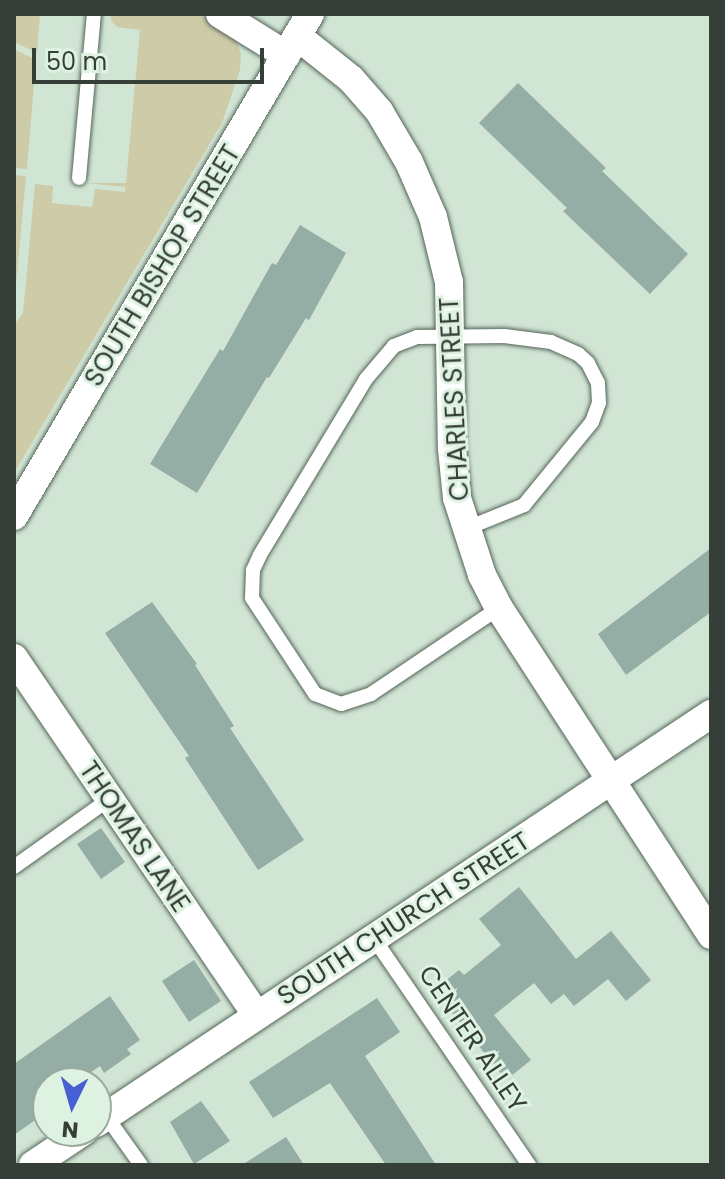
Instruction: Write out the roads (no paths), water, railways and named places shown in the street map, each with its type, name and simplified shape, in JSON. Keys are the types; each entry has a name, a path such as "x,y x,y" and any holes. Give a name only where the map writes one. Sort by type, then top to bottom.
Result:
{"street":[{"name":"CHARLES STREET","path":"220,14 298,35 351,79 379,111 409,162 443,250 452,335 452,449 457,498 465,529 499,608 711,935"},
{"name":"SOUTH BISHOP STREET","path":"14,516 298,35"},
{"name":"THOMAS LANE","path":"14,658 257,1015"},
{"name":"SOUTH CHURCH STREET","path":"112,1112 375,940 711,714"},
{"name":"SOUTH CHURCH STREET","path":"33,1165 60,1147"}],"lane":[{"path":"79,178 94,14"},
{"path":"465,529 513,513 535,495 592,422 599,393 588,363 566,347 504,336 452,335 405,341 377,362 260,555 253,570 252,598 305,682 322,699 341,704 371,694 499,608"},
{"path":"14,867 108,800"},
{"name":"CENTER ALLEY","path":"375,940 529,1165"},
{"path":"112,1139 141,1165"}]}
